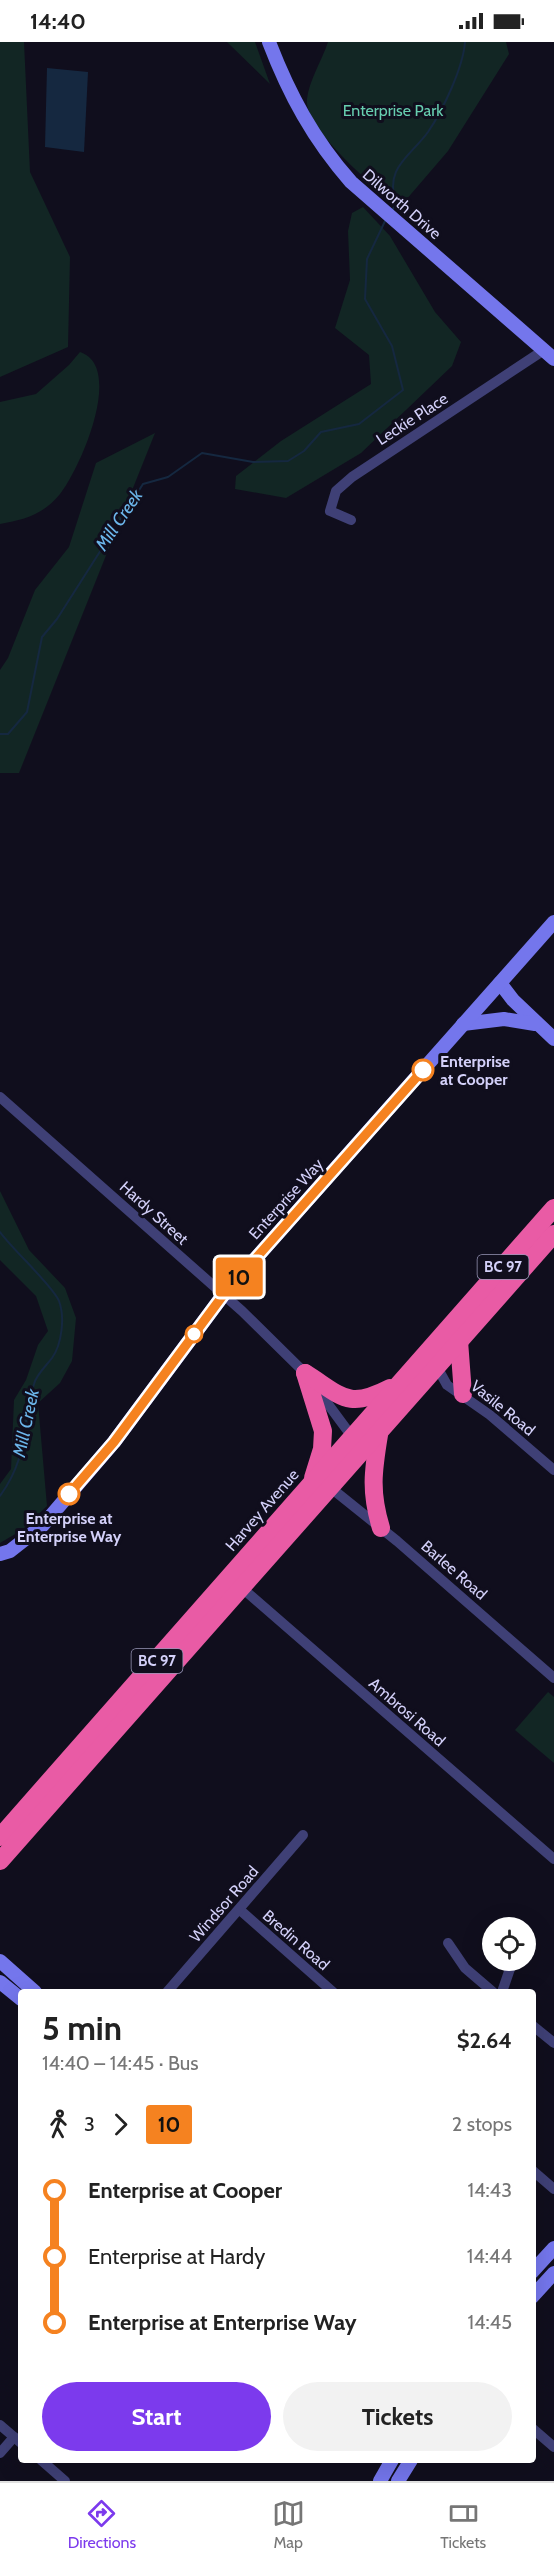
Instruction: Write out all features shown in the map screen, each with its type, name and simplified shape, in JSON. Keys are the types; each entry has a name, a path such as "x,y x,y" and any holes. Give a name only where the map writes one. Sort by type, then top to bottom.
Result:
{"highway":[{"name":"Harvey Avenue","path":"455,1334 554,1208"},
{"name":"Harvey Avenue","path":"0,1837 87,1742 400,1383 455,1334 554,1234"},
{"path":"437,1367 438,1351 455,1334"},
{"path":"455,1334 463,1394"},
{"name":"BC 97","path":"0,1861 437,1367"},
{"path":"305,1372 351,1401 368,1400 400,1383"},
{"path":"305,1372 323,1431 322,1449 311,1484"},
{"path":"379,1434 372,1480 373,1500 381,1528"},
{"path":"343,1474 352,1453 353,1438"},
{"path":"242,1588 241,1575 250,1553"}],"street":[{"name":"Dilworth Drive","path":"269,42 303,119 351,182 550,350"},
{"name":"Leckie Place","path":"351,520 330,511 336,491 352,477 550,350"},
{"name":"Enterprise Way","path":"0,1554 10,1551 43,1526 114,1442 224,1294 554,921"},
{"path":"500,983 513,1000 554,1039"},
{"path":"464,1024 504,1019 537,1024"},
{"name":"Hardy Street","path":"0,1097 224,1294 305,1372 353,1438"},
{"name":"Vasile Road","path":"437,1367 447,1385 463,1394 554,1470"},
{"name":"Barlee Road","path":"331,1488 381,1528 554,1678"},
{"name":"Ambrosi Road","path":"242,1588 554,1859"},
{"name":"Windsor Road","path":"169,1989 240,1910 303,1835"},
{"name":"Bredin Road","path":"240,1910 330,1989"},
{"path":"448,1943 465,1968 490,1989"},
{"path":"0,1961 32,1989"},
{"path":"503,1989 509,1971"},
{"path":"0,1982 18,1997"},
{"path":"536,2028 554,2043"},
{"path":"536,2173 554,2189"},
{"path":"536,2268 554,2248"},
{"path":"536,2293 554,2273"},
{"path":"0,2425 17,2440 0,2453"},
{"path":"536,2431 554,2447"},
{"path":"44,2463 65,2481"},
{"path":"380,2481 390,2463"},
{"path":"398,2481 409,2463"}],"green space":[{"path":"0,42 24,42 30,172 70,257 68,347 0,377"},
{"path":"227,42 255,42 270,84"},
{"name":"Enterprise Park","path":"328,42 506,42 509,54 448,151 399,208 343,157 317,126 309,111 308,92"},
{"path":"363,207 390,236 435,312 461,342 452,366 361,453 286,498 235,489 236,476 281,441 371,384 369,355 335,328 350,280 348,231 352,213"},
{"path":"80,352 93,361 99,377 99,397 87,442 78,463 60,494 47,507 25,518 0,524 0,402 36,394 69,365"},
{"path":"155,433 19,773 0,773 0,670 8,658 35,590 69,547 96,463"},
{"path":"0,1191 29,1250 65,1288 76,1318 72,1361 60,1383 38,1403 47,1506 22,1530 0,1543 0,1484 11,1469 14,1400 26,1380 38,1345 48,1331 36,1296 0,1260"},
{"path":"548,1692 554,1697 554,1763 515,1730"}],"water":[{"path":"47,68 88,72 84,152 45,147"}],"waterway":[{"name":"Mill Creek","path":"391,212 396,204 393,191 396,172 428,132 440,112 456,76 465,42"},
{"name":"Mill Creek","path":"0,734 8,734 27,712 42,637 57,619 143,484 168,477 202,453 253,462 288,461 304,451 321,432 359,424 403,390 392,346 365,299 367,259 386,219"},
{"name":"Mill Creek","path":"0,1232 55,1294 61,1307 62,1322 55,1352 35,1381 20,1454 10,1481 0,1496"}],"bus line":[{"name":"10","path":"69,1494 114,1442 224,1294 423,1070"}],"place":[{"name":"Enterprise at Cooper","path":"423,1070"},
{"name":"Enterprise at Enterprise Way","path":"69,1494"}]}
